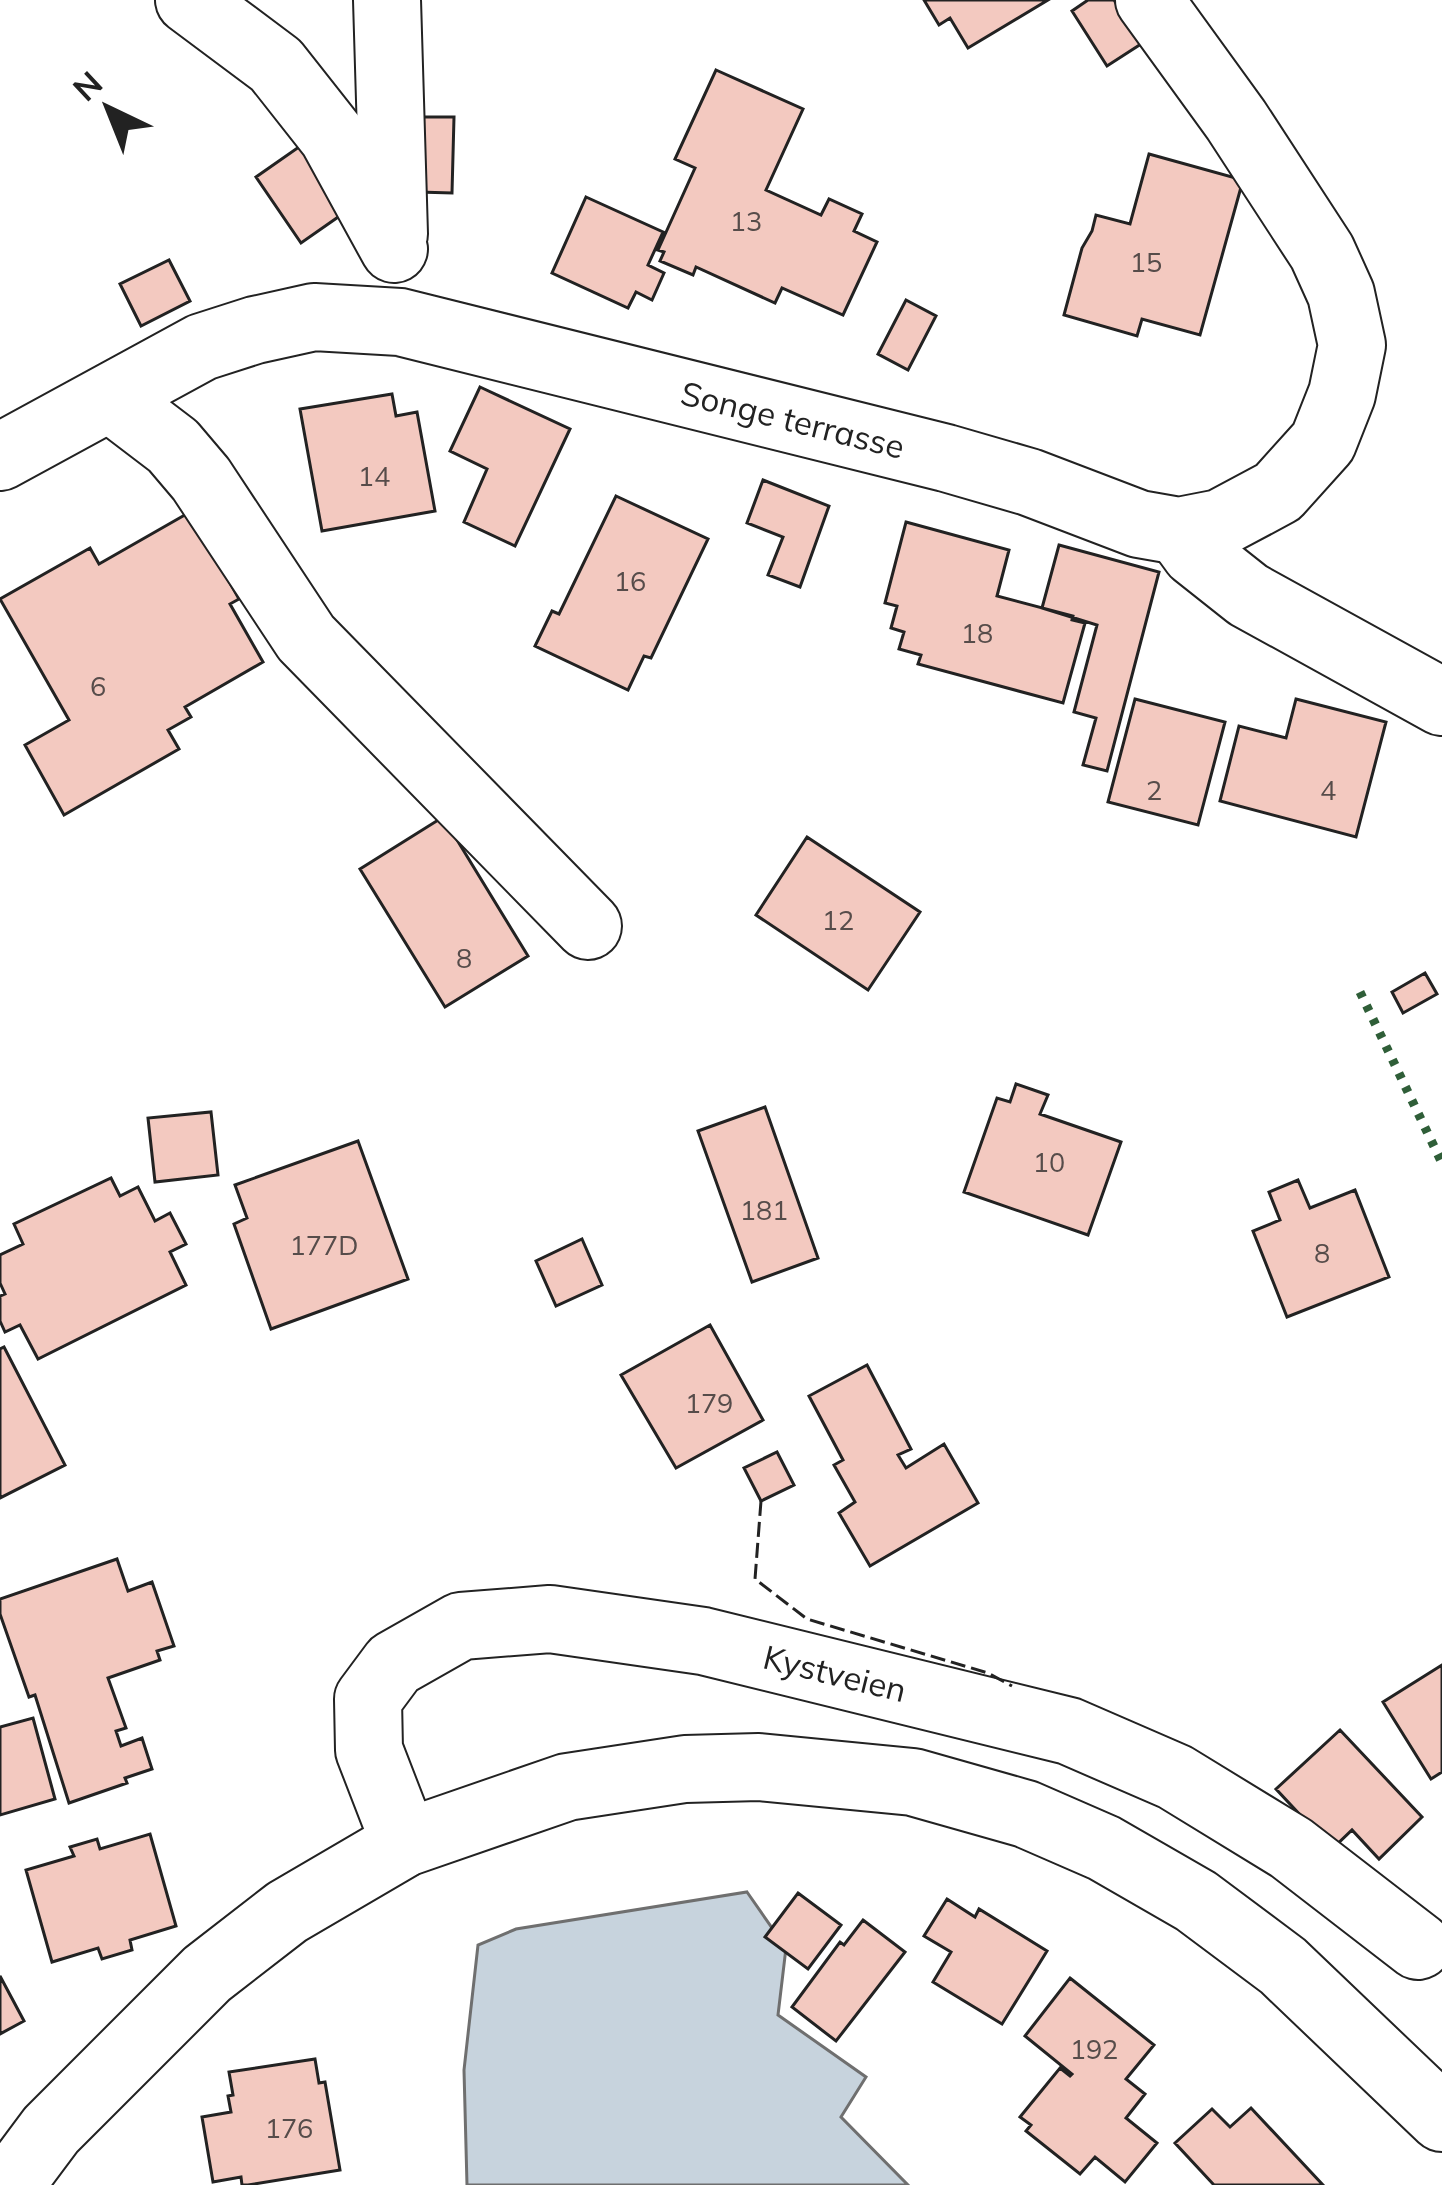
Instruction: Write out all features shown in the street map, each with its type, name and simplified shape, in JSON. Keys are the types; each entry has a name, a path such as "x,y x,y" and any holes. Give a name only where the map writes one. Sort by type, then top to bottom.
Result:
{"street":[{"path":"189,0 276,65 332,136 394,249"},
{"path":"387,0 400,322"},
{"name":"Songe terrasse","path":"0,457 202,347 314,316 400,322 946,458 1029,482 1139,524 1179,531 1220,524 1278,492 1323,442 1342,394 1352,345 1341,294 1322,252 1236,120 1149,0"},
{"path":"110,398 173,446 201,479 305,638 588,926"},
{"path":"1179,531 1195,553 1248,595 1442,702"},
{"name":"Kystveien","path":"405,1843 369,1750 368,1699 394,1664 461,1626 550,1619 703,1641 1069,1731 1175,1777 1291,1848 1418,1946"},
{"path":"10,2185 51,2130 207,1974 287,1912 405,1843 567,1787 686,1769 759,1767 913,1782 1026,1814 1104,1848 1196,1901 1282,1966 1442,2118"}],"shaded area":[{"path":"747,1892 786,1948 778,2015 866,2077 841,2117 908,2185 467,2185 464,2070 478,1945 516,1929"}],"building":[{"path":"924,0 1048,0 968,48 950,18 939,25"},
{"path":"1088,0 1114,0 1141,44 1107,66 1072,11"},
{"path":"716,70 803,109 766,190 821,215 829,199 862,214 854,231 877,242 843,315 782,288 775,303 696,267 693,275 660,261 664,252 658,250 695,168 675,159"},
{"path":"420,117 454,117 452,193 418,192"},
{"path":"306,142 351,208 301,243 256,177"},
{"path":"1149,154 1243,180 1200,335 1142,319 1137,336 1064,315 1096,215 1130,224"},
{"path":"586,197 663,232 648,265 664,273 652,300 636,292 628,308 552,273"},
{"path":"169,260 190,301 141,326 120,284"},
{"path":"906,300 936,316 908,370 878,354"},
{"path":"480,387 570,429 515,546 464,522 487,469 450,451"},
{"path":"392,394 396,416 417,412 435,511 322,531 300,409"},
{"path":"763,480 829,506 800,587 768,575 783,537 747,523"},
{"path":"616,496 708,539 651,658 644,656 628,690 535,646 552,611 559,614"},
{"path":"190,512 239,599 230,604 263,662 185,707 191,717 168,730 179,749 64,815 25,745 69,720 0,599 90,548 99,564"},
{"path":"906,522 1009,550 997,596 1085,623 1063,703 918,664 921,655 899,649 904,632 891,628 897,606 885,603"},
{"path":"1059,545 1159,572 1107,771 1083,765 1096,718 1074,712 1097,625 1042,608"},
{"path":"1135,699 1225,722 1198,825 1108,802"},
{"path":"1296,699 1386,722 1356,837 1220,801 1239,726 1286,738"},
{"path":"443,817 528,956 445,1007 360,869"},
{"path":"807,837 920,912 868,990 756,915"},
{"path":"1425,973 1437,994 1403,1013 1392,992"},
{"path":"1016,1084 1048,1095 1040,1114 1121,1142 1088,1235 964,1192 997,1098 1010,1102"},
{"path":"765,1107 818,1258 752,1282 698,1131"},
{"path":"211,1112 218,1175 155,1182 148,1118"},
{"path":"358,1141 408,1279 271,1329 234,1224 247,1218 235,1185"},
{"path":"111,1178 120,1196 138,1187 155,1221 170,1213 186,1244 170,1252 186,1285 38,1359 20,1325 5,1332 0,1321 0,1296 5,1294 0,1255 23,1244 14,1224"},
{"path":"1298,1180 1310,1208 1355,1190 1389,1277 1287,1317 1253,1231 1280,1220 1269,1192"},
{"path":"582,1239 602,1285 556,1306 536,1261"},
{"path":"710,1325 763,1420 676,1468 621,1375"},
{"path":"4,1347 65,1465 0,1498 0,1349"},
{"path":"867,1365 911,1449 898,1455 906,1468 944,1444 978,1503 870,1566 839,1513 855,1502 834,1465 843,1460 809,1396"},
{"path":"777,1452 794,1485 761,1501 744,1468"},
{"path":"117,1559 128,1591 152,1582 174,1646 157,1651 160,1660 108,1678 126,1728 116,1731 121,1746 142,1738 152,1769 69,1803 35,1695 29,1697 0,1614 0,1599"},
{"path":"1442,1665 1442,1772 1431,1779 1383,1702"},
{"path":"33,1718 55,1799 0,1815 0,1727"},
{"path":"1340,1730 1422,1817 1379,1859 1352,1830 1332,1849 1276,1789"},
{"path":"150,1834 176,1926 130,1940 132,1950 102,1959 98,1948 52,1962 26,1870 74,1856 70,1847 97,1839 100,1849"},
{"path":"798,1893 841,1925 808,1969 765,1937"},
{"path":"947,1899 975,1917 979,1909 1047,1951 1002,2024 933,1982 951,1952 924,1936"},
{"path":"863,1920 905,1952 836,2041 792,2007 840,1942 844,1945"},
{"path":"0,1976 24,2021 0,2034"},
{"path":"1070,1978 1154,2045 1126,2079 1145,2094 1126,2118 1157,2143 1125,2182 1095,2157 1080,2174 1026,2131 1031,2125 1020,2117 1060,2068 1072,2074 1025,2036"},
{"path":"315,2059 319,2083 325,2082 340,2170 248,2185 242,2185 241,2177 213,2182 202,2117 231,2112 229,2072"},
{"path":"1251,2108 1323,2185 1214,2185 1175,2143 1212,2109 1230,2127"}],"hedge":[{"path":"1360,992 1441,1161"}],"fence":[{"path":"761,1501 755,1579 807,1619 988,1673 1012,1686"}]}
